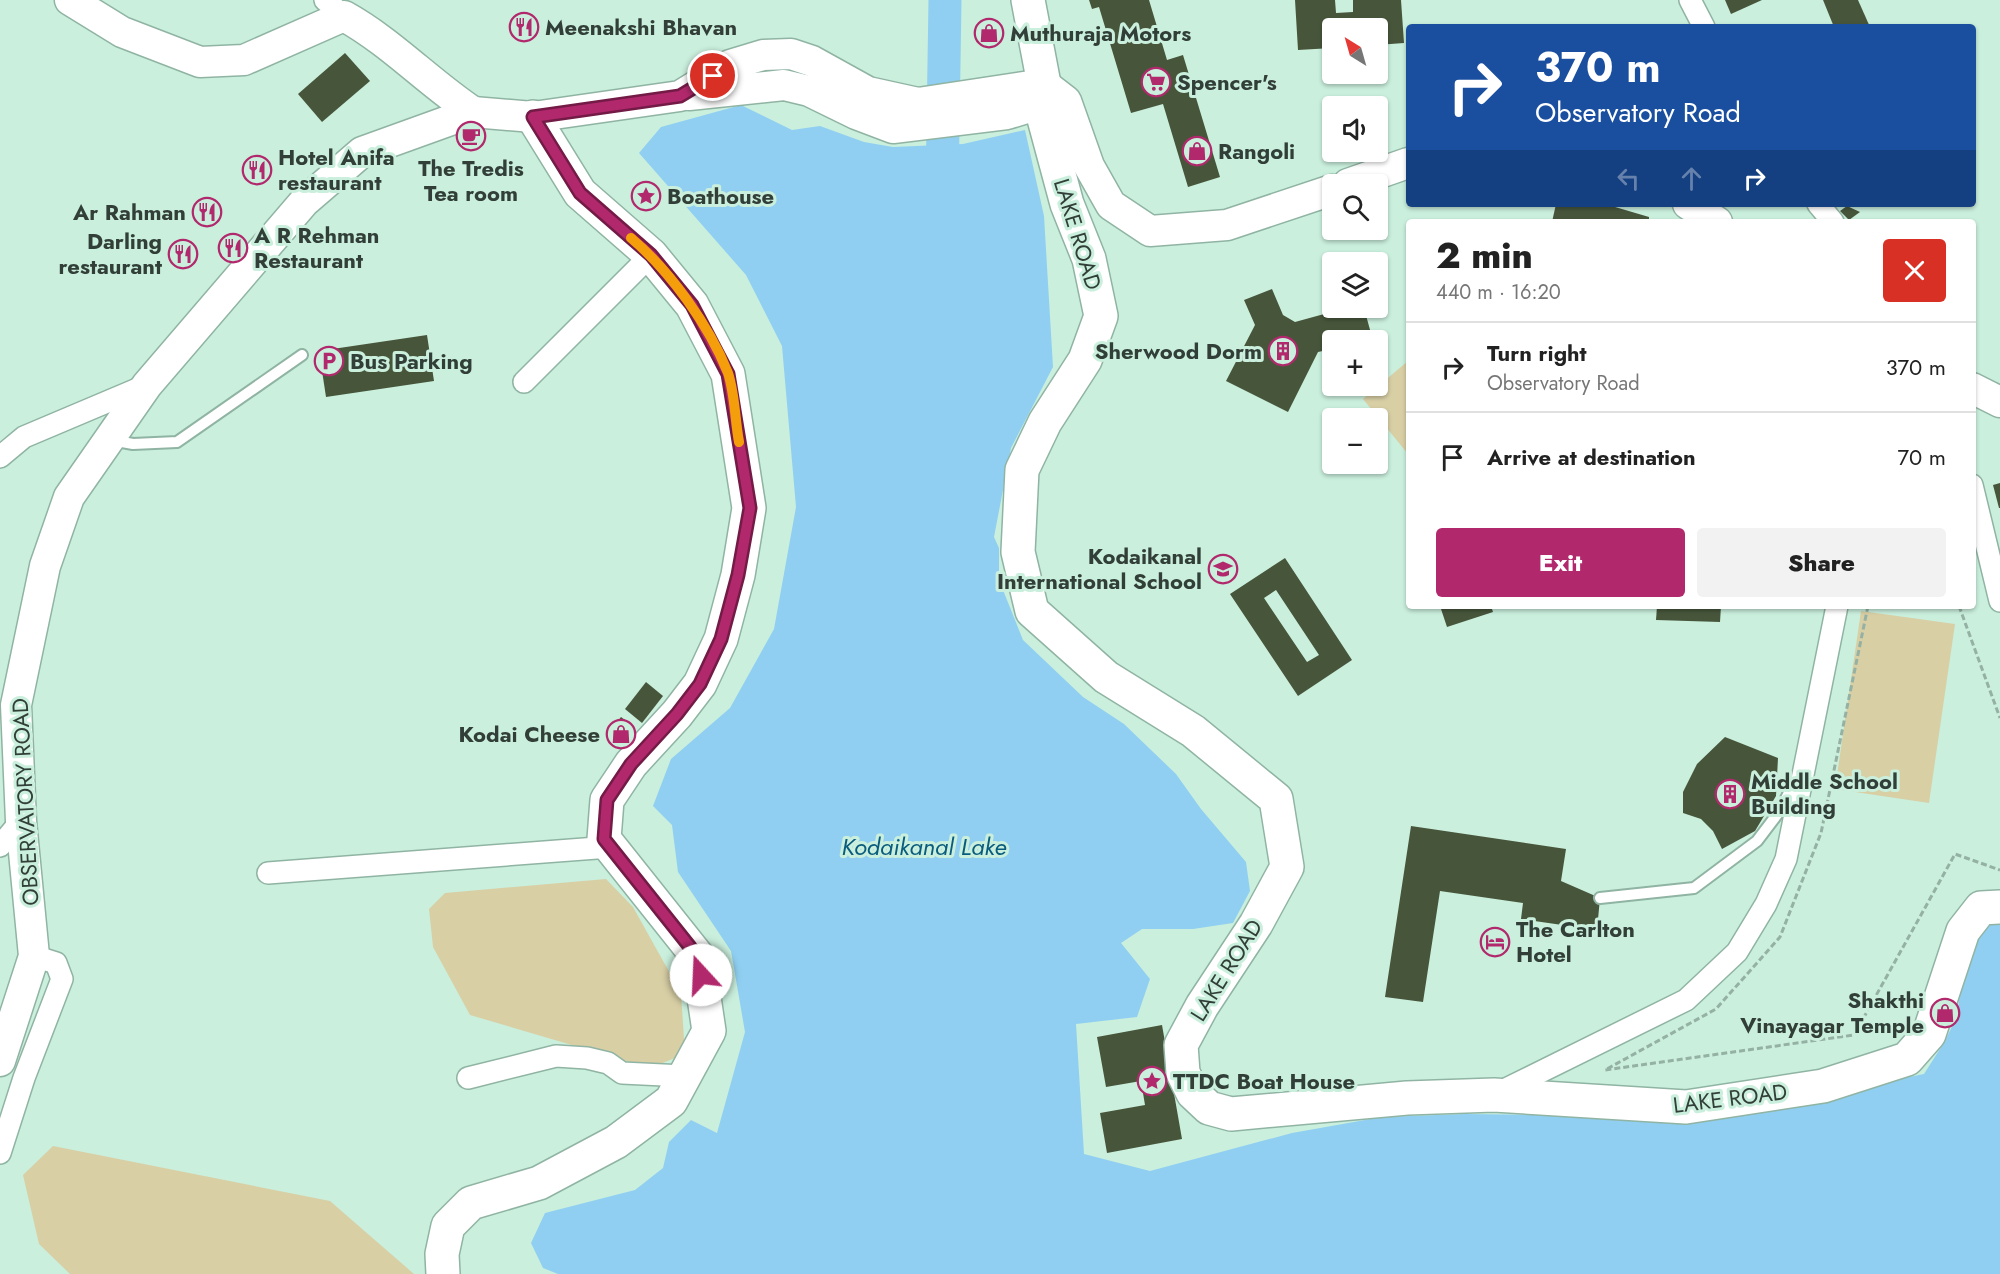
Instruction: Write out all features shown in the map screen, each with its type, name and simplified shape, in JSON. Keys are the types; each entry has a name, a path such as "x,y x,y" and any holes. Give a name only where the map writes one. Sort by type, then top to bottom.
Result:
{"main road":[{"path":"70,0 122,32 200,62 244,60 335,8 374,33 438,88 473,112"},
{"name":"LAKE ROAD","path":"1028,0 1050,96 1067,204 1089,259 1101,316 1085,360 1045,422 1022,470 1018,552 1032,611 1106,678 1193,731 1276,799 1287,867 1256,924 1202,1006 1181,1045 1183,1073 1200,1101 1219,1112 1231,1114 1407,1098 1494,1095 1686,1107 1823,1086 1907,1059 1929,1034 1963,931 1981,908 2000,907"},
{"name":"OBSERVATORY ROAD","path":"0,1061 34,956 21,821 16,705 45,566 69,497 147,385 304,202 362,152 473,112 533,117 680,96 730,65 763,56 791,54 812,60 868,92 920,115 1050,96"},
{"path":"1050,96 1111,205 1150,231 1227,225 1322,193"},
{"path":"443,1274 442,1254 448,1226 471,1203 539,1183 616,1142 671,1101 709,1031 698,957 604,839 607,800 631,764 677,714 700,684 721,639 738,575 750,508 728,374 692,305 651,255 580,193 533,117"},
{"path":"1377,174 1406,164"},
{"path":"1693,207 1712,219"},
{"path":"1976,377 2000,380"},
{"path":"1976,390 2000,402"}],"street":[{"path":"1690,0 1702,24"},
{"path":"1820,207 1830,219"},
{"path":"524,382 651,255"},
{"path":"0,457 24,437 147,385"},
{"path":"1976,502 2000,601"},
{"path":"1494,1095 1686,1000 1737,952 1766,904 1786,859 1836,609"},
{"path":"0,846 21,821"},
{"path":"268,873 610,847"},
{"path":"0,1153 24,1078 62,979 56,963 34,956"},
{"path":"468,1078 556,1056 587,1058 608,1063 622,1073 684,1076"}],"lane":[{"path":"108,439 133,444 177,442 302,356"},
{"path":"1600,898 1694,888 1757,841 1779,812 1806,759"}],"path":[{"path":"1867,609 1821,833 1780,937 1716,1009 1605,1070 1854,1035 1955,854 2000,870"},
{"path":"1960,609 2000,718"}],"shaded area":[{"path":"1406,363 1406,452 1388,430 1388,408 1370,408 1363,399 1367,396 1388,396 1388,378"},
{"path":"1861,611 1955,624 1929,803 1835,789"},
{"path":"606,879 633,907 681,993 685,1054 650,1068 470,1015 433,947 429,909 445,893"},
{"path":"53,1146 330,1201 414,1274 70,1274 39,1244 23,1175"}],"water":[{"name":"Kodaikanal Lake","path":"741,105 792,130 820,126 864,142 893,147 963,144 1025,130 1044,216 1053,367 1011,448 994,537 999,548 999,580 1023,640 1083,697 1124,724 1176,774 1201,809 1246,862 1250,891 1233,923 1193,929 1142,929 1121,943 1150,979 1137,1017 1076,1024 1084,1154 1150,1171 1292,1133 1382,1117 1465,1114 1689,1117 1793,1100 1924,1074 1945,1041 1957,1016 1962,978 1985,921 2000,924 2000,1274 558,1274 543,1268 531,1243 545,1213 635,1190 663,1168 669,1142 691,1120 717,1133 745,1032 731,951 678,872 672,825 653,806 671,759 730,708 774,629 796,507 782,346 746,275 639,153 661,127"}],"building":[{"name":"Spencer's","path":"1089,0 1149,0 1167,60 1183,55 1220,177 1188,187 1163,104 1131,113 1099,7 1092,9"},
{"path":"1295,0 1335,0 1336,13 1353,12 1353,0 1401,0 1404,43 1388,44 1388,18 1322,18 1322,49 1298,50"},
{"path":"1725,0 1762,0 1731,14"},
{"path":"1823,0 1858,0 1869,24 1833,24"},
{"path":"345,53 370,81 322,122 298,94"},
{"path":"1555,207 1615,207 1649,217 1649,219 1553,219"},
{"path":"1849,207 1860,212 1848,219 1840,211"},
{"name":"Sherwood Dorm","path":"1272,289 1283,315 1295,322 1322,315 1322,318 1367,318 1370,330 1322,330 1322,351 1318,352 1288,412 1226,381 1255,325 1244,300"},
{"path":"427,335 434,381 326,397 319,351"},
{"path":"2000,483 2000,508 1999,508 1993,485"},
{"path":"1285,558 1352,660 1298,696 1230,594","holes":["1276,590 1319,655 1307,662 1264,598"]},
{"path":"1441,609 1492,609 1493,612 1447,627"},
{"path":"1657,609 1721,609 1720,622 1656,620"},
{"path":"646,682 663,696 642,723 625,709"},
{"path":"621,717 634,727 619,746 606,736"},
{"name":"Middle School Building","path":"1725,737 1778,758 1776,796 1755,831 1722,849 1713,831 1701,819 1683,813 1683,792 1697,764"},
{"path":"1411,826 1566,849 1561,881 1600,898 1597,930 1521,919 1523,903 1440,891 1423,1002 1385,997"},
{"path":"1162,1025 1182,1139 1107,1153 1100,1113 1145,1105 1141,1081 1106,1087 1097,1037"}],"waterway":[{"path":"942,190 945,0"}],"slow traffic":[{"path":"631,238 651,255 692,305 728,374 739,442"}],"place":[{"name":"Meenakshi Bhavan","path":"524,27"},
{"name":"Muthuraja Motors","path":"989,33"},
{"name":"Spencer's","path":"1156,82"},
{"name":"The Tredis Tea room","path":"471,136"},
{"name":"Rangoli","path":"1197,151"},
{"name":"Hotel Anifa restaurant","path":"257,170"},
{"name":"Boathouse","path":"646,196"},
{"name":"Ar Rahman","path":"207,212"},
{"name":"A R Rehman Restaurant","path":"233,248"},
{"name":"Darling restaurant","path":"183,254"},
{"name":"Sherwood Dorm","path":"1283,351"},
{"name":"Bus Parking","path":"329,361"},
{"name":"Kodaikanal International School","path":"1223,569"},
{"name":"Kodai Cheese","path":"621,734"},
{"name":"Middle School Building","path":"1730,794"},
{"name":"The Carlton Hotel","path":"1495,942"},
{"name":"Shakthi Vinayagar Temple","path":"1945,1013"},
{"name":"TTDC Boat House","path":"1152,1081"}],"route":[{"path":"701,975 698,957 604,839 607,800 631,764 677,714 700,684 721,639 738,575 750,508 728,374 692,305 651,255 591,205 580,193 533,117 680,96 713,76"}]}
